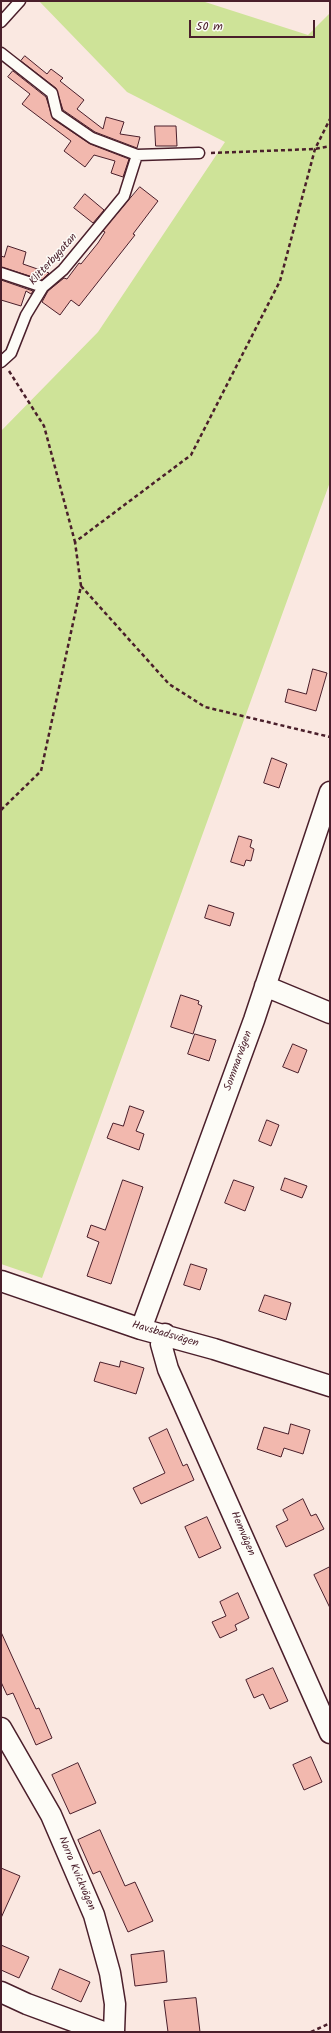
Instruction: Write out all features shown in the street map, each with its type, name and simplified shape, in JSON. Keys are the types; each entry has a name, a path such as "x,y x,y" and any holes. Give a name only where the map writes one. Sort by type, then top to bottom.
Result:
{"street":[{"name":"Sommarvägen","path":"141,1329 265,986 330,792"},
{"path":"265,986 330,1013"},
{"name":"Havsbadsvägen","path":"1,1281 141,1329 165,1334 330,1386"},
{"name":"Hemvägen","path":"165,1334 161,1344 168,1369 330,1733"},
{"name":"Norra Kvickvägen","path":"1,1728 51,1815 94,1915 110,1973 115,2004 114,2032"},
{"path":"1,1992 27,2004 103,2032"}],"lane":[{"path":"1,22 20,1"},
{"path":"1,53 52,93 57,114 92,138 137,155 199,153"},
{"name":"Klitterbygatan","path":"2,361 11,353 26,315 43,287 63,270 124,196 137,155"},
{"path":"1,273 43,287"}],"path":[{"path":"76,542 191,455 280,281 315,149 330,119"},
{"path":"199,153 315,149 330,146"},
{"path":"1,810 42,771 81,586 76,542 44,426 2,361"},
{"path":"81,586 169,684 205,707 330,737"},
{"path":"311,2032 330,2023"}],"green space":[{"path":"39,1 202,1 308,35 330,13 330,482 42,1278 1,1264 1,431 98,332 225,142 127,92"}],"building":[{"path":"25,56 47,74 51,69 63,78 60,81 84,100 77,109 103,129 106,117 124,122 120,134 140,137 137,148 95,132 63,110 56,88 21,61"},
{"path":"13,71 46,97 53,119 90,144 129,159 123,177 111,173 115,161 94,155 85,167 64,151 71,141 22,104 30,94 8,77"},
{"path":"155,126 176,126 177,146 156,146"},
{"path":"140,187 158,201 133,234 135,235 79,306 71,300 60,315 42,302 48,291 64,278 67,279 79,263 81,264 98,243 105,232 103,231"},
{"path":"85,194 104,210 93,223 74,208"},
{"path":"8,246 26,252 23,264 49,273 42,280 1,267 1,256 4,257"},
{"path":"1,280 33,291 31,294 26,291 21,306 1,300"},
{"path":"313,669 327,673 316,711 285,702 288,689 306,694"},
{"path":"272,758 287,764 279,788 264,783"},
{"path":"239,836 252,840 250,847 254,849 251,861 246,860 244,866 231,862"},
{"path":"209,905 234,913 230,926 205,918"},
{"path":"181,995 199,1001 198,1004 202,1006 193,1034 171,1027"},
{"path":"195,1034 216,1040 209,1061 188,1054"},
{"path":"293,1044 307,1050 298,1073 283,1067"},
{"path":"130,1106 144,1111 136,1131 144,1134 139,1150 107,1138 113,1123 123,1126"},
{"path":"267,1120 279,1125 271,1146 259,1141"},
{"path":"285,1178 307,1186 302,1198 281,1190"},
{"path":"123,1180 143,1187 111,1284 87,1276 99,1242 87,1237 91,1225 105,1230"},
{"path":"234,1180 254,1187 245,1211 225,1203"},
{"path":"191,1264 207,1269 200,1290 184,1285"},
{"path":"265,1295 291,1303 286,1320 259,1311"},
{"path":"121,1361 144,1368 136,1394 94,1381 100,1362 119,1367"},
{"path":"291,1424 310,1430 303,1454 284,1448 281,1457 257,1449 264,1427 288,1434"},
{"path":"167,1429 183,1466 187,1464 194,1480 141,1504 133,1488 165,1473 149,1438"},
{"path":"303,1499 311,1516 316,1514 324,1529 286,1547 276,1526 288,1520 283,1510"},
{"path":"207,1517 221,1548 199,1558 185,1527"},
{"path":"330,1567 330,1608 314,1575"},
{"path":"238,1593 249,1618 235,1625 237,1630 220,1638 212,1622 226,1616 220,1602"},
{"path":"1,1632 36,1709 39,1708 52,1738 36,1745 13,1693 7,1695 1,1682"},
{"path":"273,1668 288,1701 270,1709 263,1694 254,1698 246,1680"},
{"path":"311,1757 322,1782 304,1790 293,1765"},
{"path":"78,1763 96,1803 70,1814 52,1775"},
{"path":"100,1830 125,1886 135,1882 153,1921 128,1932 100,1871 93,1874 78,1840"},
{"path":"1,1868 20,1876 1,1918"},
{"path":"1,1945 29,1957 19,1978 1,1970"},
{"path":"164,1951 167,1982 135,1986 131,1955"},
{"path":"60,1969 90,1982 81,2002 52,1989"},
{"path":"196,1998 200,2032 168,2032 164,2001"}]}
